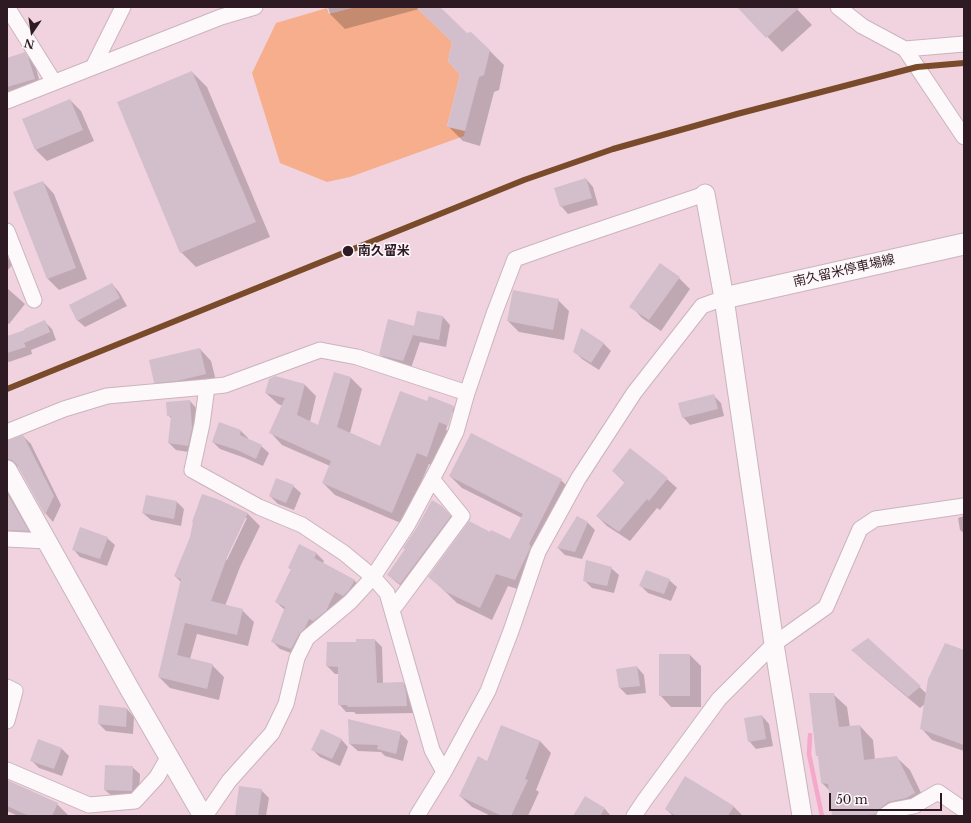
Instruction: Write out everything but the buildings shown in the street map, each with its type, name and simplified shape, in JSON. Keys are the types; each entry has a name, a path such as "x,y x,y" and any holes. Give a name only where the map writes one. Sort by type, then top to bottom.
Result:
{"main road":[{"name":"南久留米停車場線","path":"724,298 964,244"}],"street":[{"path":"7,7 54,82"},
{"path":"93,67 122,7"},
{"path":"7,101 221,17 255,7"},
{"path":"838,7 862,26 905,49 964,137"},
{"path":"905,49 964,44"},
{"path":"7,470 129,688 204,816 229,781 272,733 286,704 297,658 307,638 350,602 373,577 408,524 456,432 467,393 515,258 705,194 724,298 774,644 802,816"},
{"path":"7,231 34,300"},
{"path":"417,816 444,772 488,691 511,631 538,552 578,479 634,393 702,306 724,298"},
{"path":"7,432 64,409 107,396 225,385 320,350 357,358 467,393"},
{"path":"208,387 192,470 259,507 302,525 344,553 373,577 387,593 432,750 444,772"},
{"path":"391,608 396,605 462,516 432,479"},
{"path":"634,816 719,699 774,644 826,607 860,529 875,519 964,506"},
{"path":"7,539 47,541"},
{"path":"7,687 15,691 7,721"},
{"path":"7,770 89,806 135,801 157,777 169,756"},
{"path":"884,816 893,810 914,806 938,792 964,810"}],"shaded area":[{"path":"356,7 416,7 452,42 448,61 460,75 447,126 465,131 464,136 350,177 327,182 280,163 252,73 276,23 327,8 329,14"}],"waterway":[{"path":"810,735 809,754 822,816"}],"transit line":[{"path":"7,389 524,180 613,149 737,114 917,67 964,63"}],"place":[{"name":"南久留米","path":"348,251"}]}
